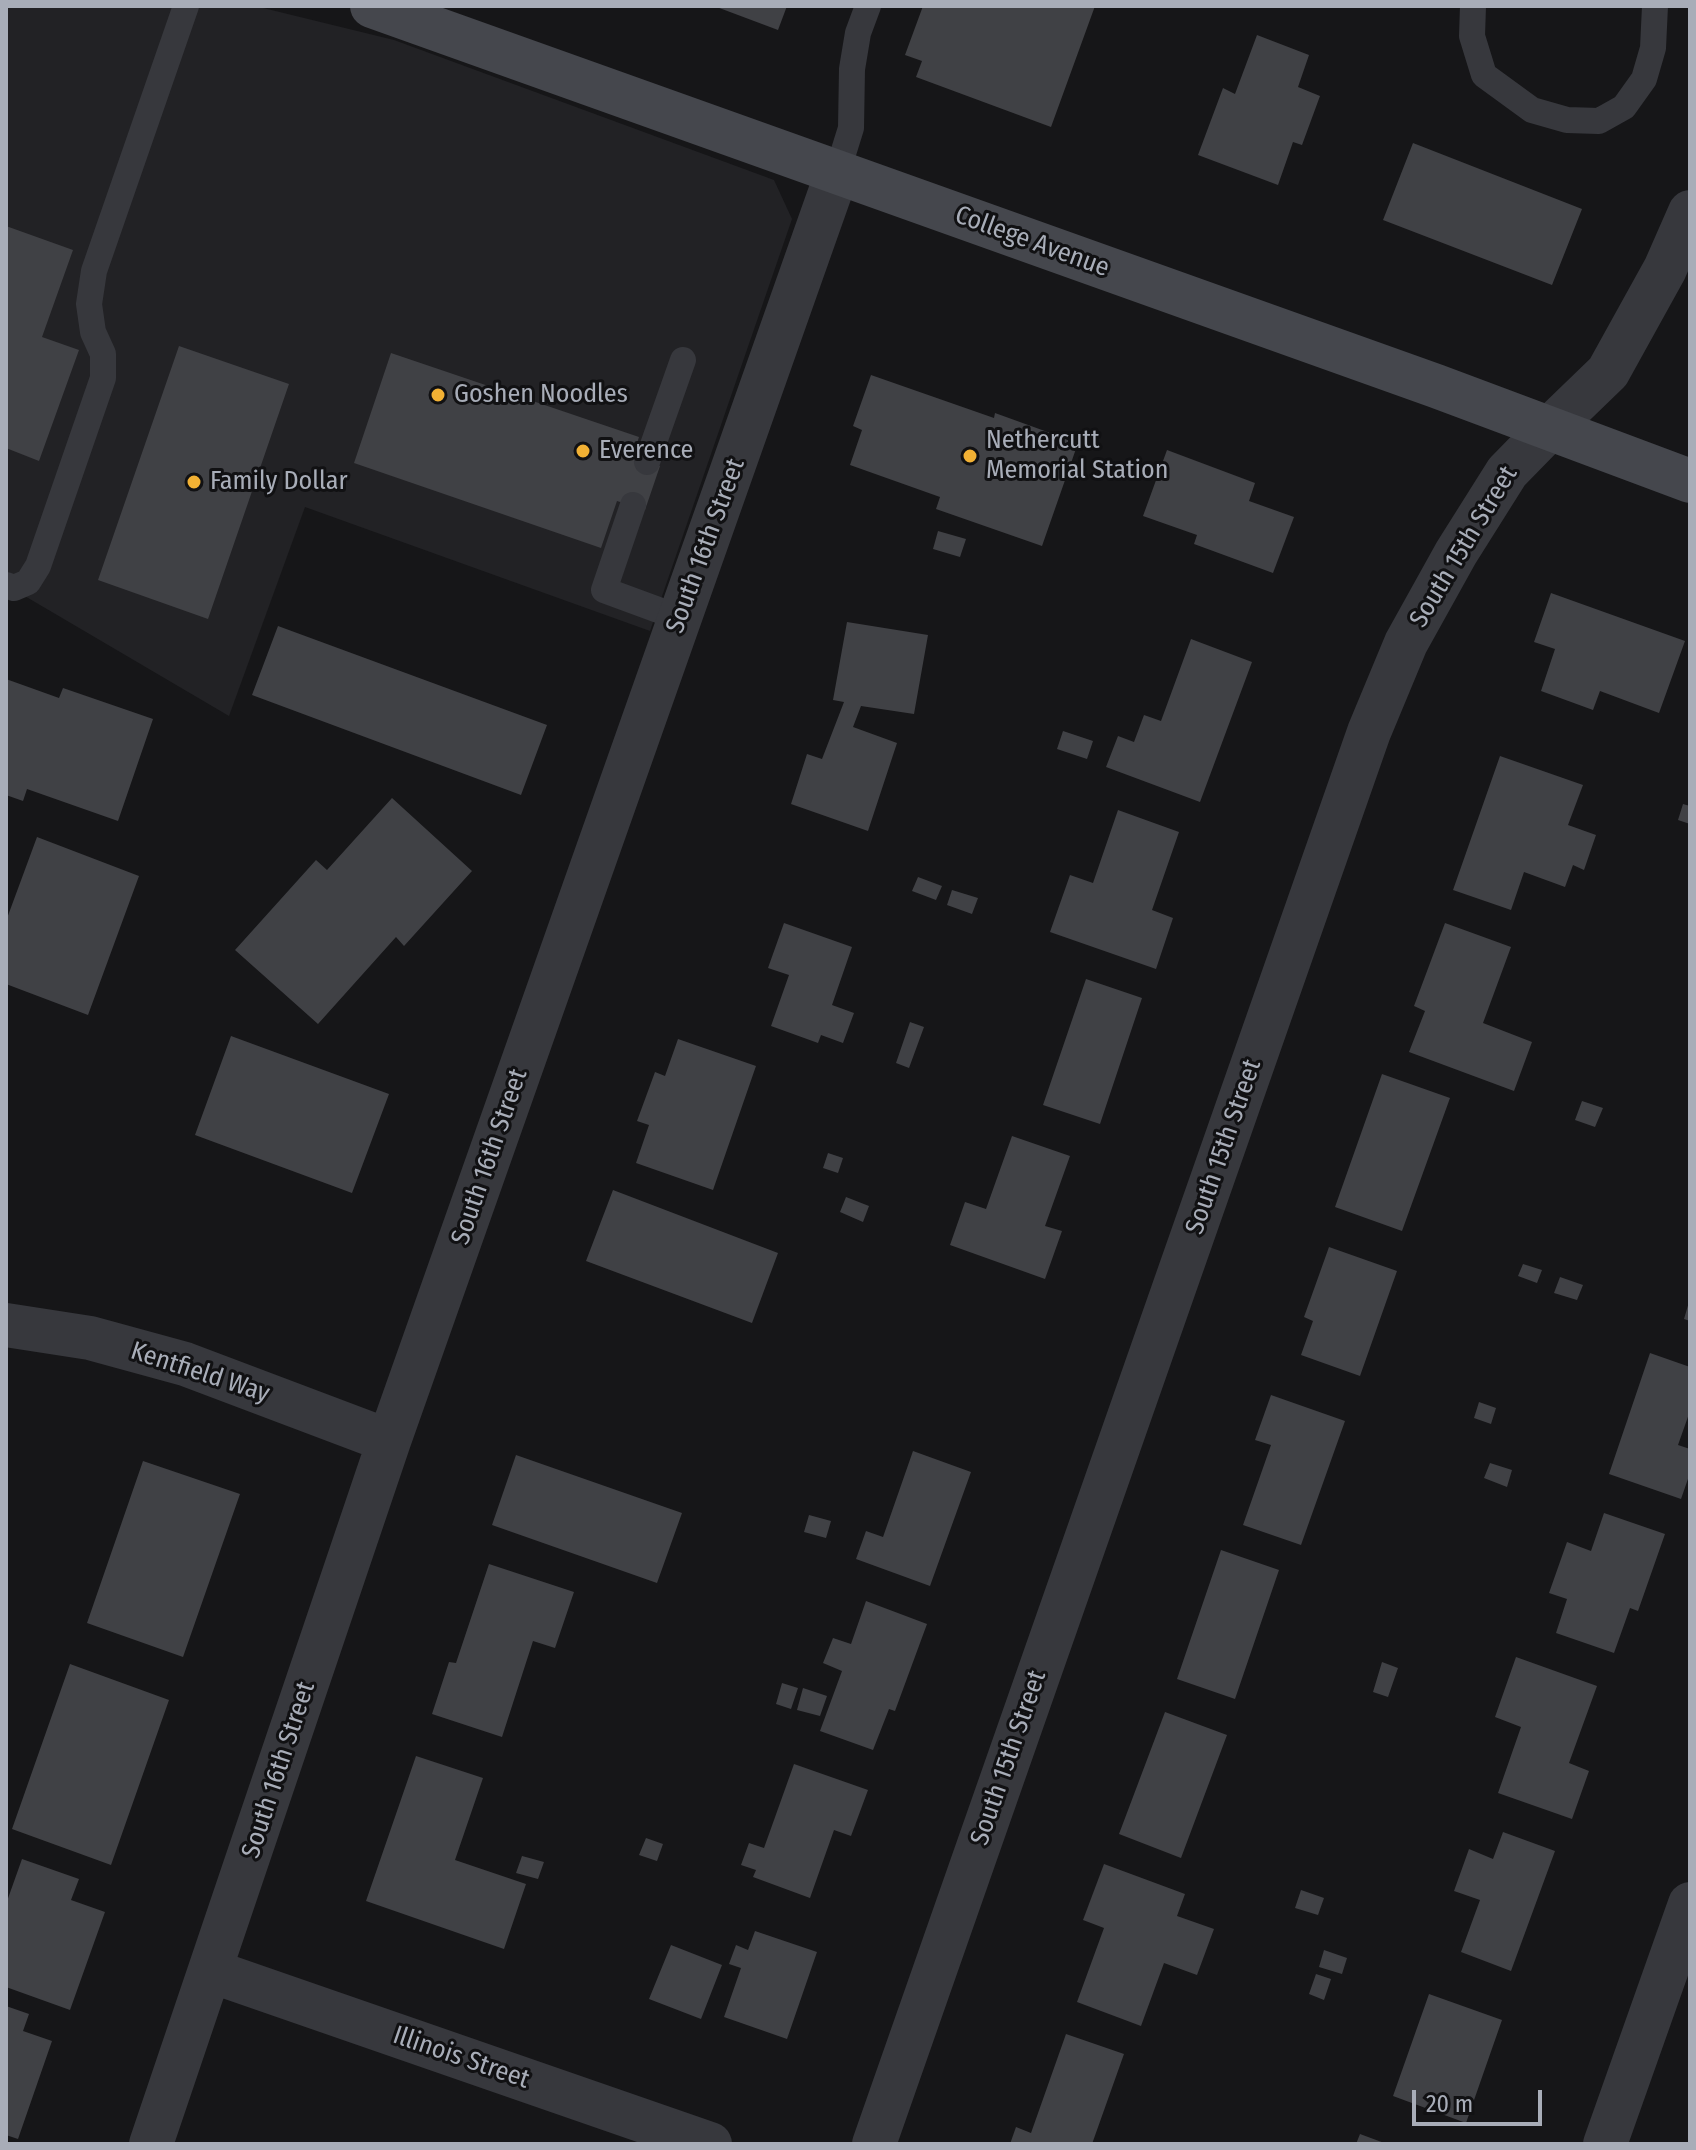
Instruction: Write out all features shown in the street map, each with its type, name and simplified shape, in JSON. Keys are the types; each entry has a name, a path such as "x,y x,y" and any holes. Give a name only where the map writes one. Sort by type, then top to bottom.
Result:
{"main road":[{"name":"College Avenue","path":"372,6 1422,381 1690,481"}],"street":[{"name":"South 16th Street","path":"151,2144 389,1441 837,173"},
{"name":"South 15th Street","path":"874,2144 1369,732 1406,643 1456,553 1507,472 1608,372 1665,269 1690,212"},
{"name":"Kentfield Way","path":"6,1325 90,1338 185,1364 389,1441"},
{"path":"1605,2144 1690,1904"},
{"name":"Illinois Street","path":"211,1971 710,2144"}],"lane":[{"path":"6,585 14,588 28,582 38,566 103,378 103,354 93,332 89,304 94,271 186,6"},
{"path":"837,173 851,128 852,69 858,33 868,6"},
{"path":"1473,6 1472,36 1484,75 1532,110 1567,120 1599,121 1624,107 1644,79 1653,48 1655,6"},
{"path":"647,462 683,360"},
{"path":"633,505 604,590 680,618"}],"shaded area":[{"path":"6,6 255,6 394,40 774,180 792,219 650,631 305,507 229,716 6,585"}],"building":[{"path":"714,6 787,6 778,30"},
{"path":"923,6 1095,6 1051,127 916,77 922,61 905,55"},
{"path":"1257,35 1309,55 1298,87 1320,96 1302,145 1293,142 1278,185 1198,155 1223,88 1235,94"},
{"path":"1413,143 1582,209 1552,285 1383,220"},
{"path":"6,226 73,250 42,337 79,350 39,461 6,448"},
{"name":"Family Dollar","path":"179,346 289,384 208,619 98,580"},
{"path":"391,353 639,437 633,456 660,466 645,510 617,501 601,548 354,463"},
{"path":"871,375 994,418 995,413 1078,443 1042,546 936,509 940,497 850,465 862,430 853,426"},
{"path":"1167,450 1255,483 1249,501 1294,517 1273,573 1194,544 1197,535 1143,516"},
{"path":"938,531 966,539 960,557 933,549"},
{"path":"1551,593 1685,641 1659,713 1600,691 1593,710 1541,691 1555,649 1534,642"},
{"path":"847,622 928,635 914,714 861,706 853,727 897,743 868,831 791,804 807,754 822,759 844,702 833,700"},
{"path":"278,626 547,725 521,795 252,695"},
{"path":"1191,639 1252,662 1200,802 1106,767 1118,736 1134,742 1144,715 1161,721"},
{"path":"6,679 59,698 63,688 153,719 118,821 27,789 23,801 6,795"},
{"path":"1063,731 1093,741 1087,759 1057,749"},
{"path":"1500,756 1583,785 1568,825 1596,835 1584,870 1573,865 1565,887 1524,872 1511,910 1453,890"},
{"path":"392,798 472,871 404,946 396,937 318,1024 235,950 316,860 327,870"},
{"path":"1683,804 1690,806 1690,824 1678,820"},
{"path":"1118,810 1179,832 1152,910 1173,918 1156,969 1050,932 1070,875 1093,883"},
{"path":"37,837 139,876 88,1015 6,984 6,921"},
{"path":"918,877 942,886 936,900 912,891"},
{"path":"952,890 978,898 972,914 947,905"},
{"path":"784,923 852,947 832,1005 854,1013 843,1043 821,1035 818,1043 771,1026 789,975 768,968"},
{"path":"1445,923 1511,947 1483,1023 1532,1042 1514,1091 1409,1052 1425,1011 1414,1006"},
{"path":"1086,979 1142,998 1100,1124 1043,1105"},
{"path":"910,1022 924,1027 909,1068 896,1063"},
{"path":"231,1036 389,1094 352,1193 195,1135"},
{"path":"678,1039 756,1066 713,1190 636,1163 649,1125 637,1121 655,1072 665,1076"},
{"path":"1382,1074 1450,1098 1402,1231 1335,1207"},
{"path":"1582,1101 1603,1108 1595,1127 1575,1120"},
{"path":"1012,1136 1070,1156 1045,1226 1062,1231 1045,1279 950,1245 965,1202 986,1209"},
{"path":"828,1153 843,1158 838,1173 823,1168"},
{"path":"613,1190 778,1253 752,1323 586,1261"},
{"path":"846,1197 869,1206 863,1222 840,1212"},
{"path":"1329,1247 1397,1271 1360,1376 1301,1355 1313,1321 1304,1317"},
{"path":"1523,1264 1542,1270 1537,1283 1518,1276"},
{"path":"1560,1277 1583,1285 1577,1300 1554,1293"},
{"path":"1690,1302 1690,1321 1684,1319"},
{"path":"1650,1353 1690,1367 1690,1411 1678,1445 1690,1449 1690,1473 1681,1499 1609,1474"},
{"path":"1271,1395 1345,1421 1301,1545 1243,1525 1271,1445 1255,1440"},
{"path":"1479,1402 1496,1408 1491,1424 1474,1418"},
{"path":"913,1451 971,1472 930,1586 856,1559 866,1531 883,1537"},
{"path":"516,1455 682,1513 657,1583 492,1525"},
{"path":"143,1461 240,1494 183,1657 87,1623"},
{"path":"1490,1463 1512,1470 1507,1487 1484,1478"},
{"path":"1604,1513 1665,1534 1638,1611 1630,1608 1614,1653 1556,1633 1567,1599 1549,1593 1567,1542 1591,1551"},
{"path":"809,1515 831,1521 826,1538 804,1532"},
{"path":"1221,1550 1279,1570 1235,1699 1177,1679"},
{"path":"489,1564 574,1592 555,1648 533,1641 502,1737 432,1714 449,1662 456,1663"},
{"path":"866,1601 927,1624 895,1711 889,1709 873,1750 820,1731 842,1671 823,1663 833,1638 851,1644"},
{"path":"1516,1657 1597,1686 1569,1763 1589,1771 1572,1819 1498,1793 1521,1727 1495,1717"},
{"path":"1382,1662 1398,1668 1388,1697 1373,1692"},
{"path":"70,1664 169,1700 111,1865 12,1829"},
{"path":"782,1683 798,1688 791,1709 776,1704"},
{"path":"803,1688 827,1696 820,1716 797,1710"},
{"path":"1165,1712 1227,1735 1181,1858 1119,1834"},
{"path":"416,1756 483,1778 455,1860 526,1884 504,1949 366,1901"},
{"path":"794,1764 868,1790 851,1836 834,1830 810,1898 753,1877 756,1870 741,1865 749,1843 764,1848"},
{"path":"1503,1832 1555,1851 1511,1971 1461,1952 1480,1900 1454,1891 1469,1849 1493,1859"},
{"path":"646,1838 663,1844 657,1861 639,1855"},
{"path":"522,1856 544,1862 538,1879 516,1873"},
{"path":"22,1859 79,1879 71,1900 105,1912 70,2010 6,1987 6,1904"},
{"path":"1104,1864 1185,1894 1177,1916 1214,1929 1197,1975 1164,1963 1141,2026 1077,2002 1104,1928 1083,1920"},
{"path":"1301,1890 1324,1898 1318,1915 1295,1908"},
{"path":"755,1931 817,1952 787,2039 724,2017 741,1968 729,1964 736,1945 748,1950"},
{"path":"671,1945 722,1965 701,2019 649,1999"},
{"path":"1324,1950 1347,1958 1342,1974 1319,1967"},
{"path":"1316,1974 1331,1979 1324,2000 1309,1994"},
{"path":"1429,1994 1502,2020 1466,2123 1393,2096"},
{"path":"6,2006 29,2014 23,2031 52,2041 18,2139 6,2135"},
{"path":"1066,2034 1124,2054 1092,2144 1010,2144 1016,2127 1031,2133"},
{"path":"1360,2134 1387,2144 1356,2144"}],"place":[{"name":"Goshen Noodles","path":"438,395"},
{"name":"Everence","path":"583,451"},
{"name":"Nethercutt Memorial Station","path":"970,456"},
{"name":"Family Dollar","path":"194,482"}]}
